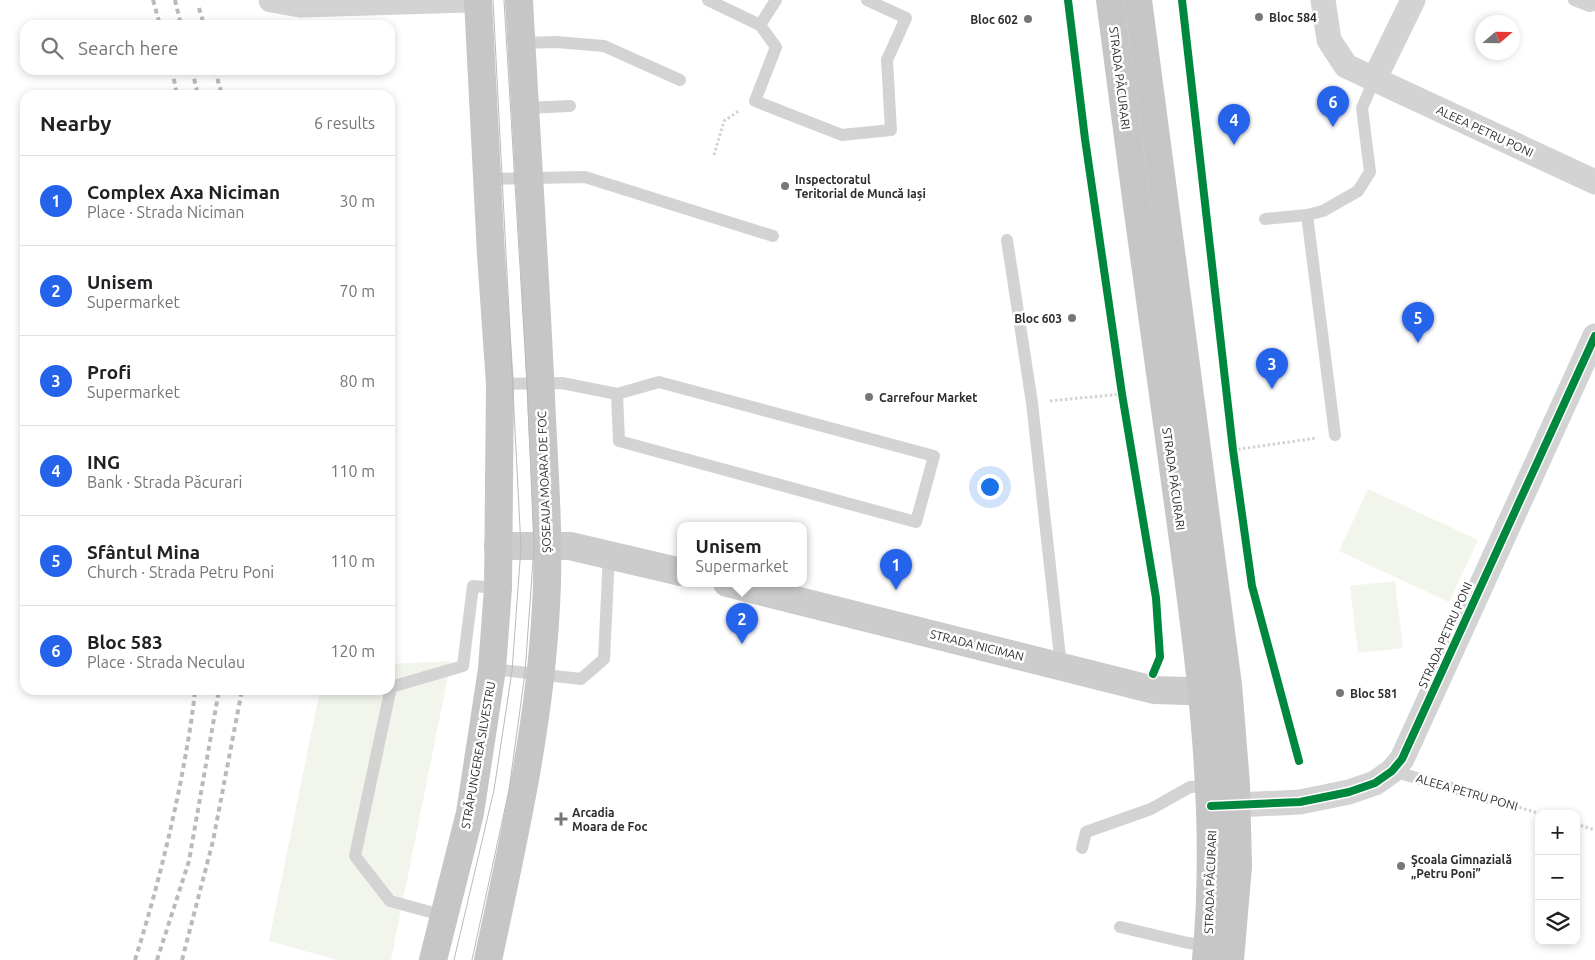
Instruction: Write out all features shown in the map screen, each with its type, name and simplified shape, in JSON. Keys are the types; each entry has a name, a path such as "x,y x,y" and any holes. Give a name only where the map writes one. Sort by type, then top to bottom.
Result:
{"main road":[{"path":"478,0 500,384 498,546"},
{"name":"ȘOSEAUA MOARA DE FOC","path":"488,960 523,796 540,674 546,607 547,546 540,383 519,0"},
{"name":"STRADA PĂCURARI","path":"1110,0 1190,593 1200,689 1238,866 1230,960"},
{"name":"STRADA PĂCURARI","path":"1138,0 1228,685 1223,795 1212,847 1207,952"},
{"name":"STRĂPUNGEREA SILVESTRU","path":"433,960 470,813 492,669 498,588 498,546"}],"street":[{"path":"271,0 300,5 469,0"},
{"name":"ALEEA PETRU PONI","path":"1322,0 1329,40 1346,66 1595,182"},
{"path":"1374,80 1413,0"},
{"name":"STRADA PETRU PONI","path":"1223,795 1300,802 1350,792 1376,783 1392,771 1402,759 1595,336"},
{"path":"498,546 570,546 677,571"},
{"name":"STRADA NICIMAN","path":"746,587 1154,690 1187,691 1228,685"}],"lane":[{"path":"708,0 760,25 776,47 755,101 842,135 891,130 887,60 906,18 867,0"},
{"path":"760,25 776,0"},
{"path":"1574,0 1589,6 1595,5"},
{"path":"522,43 556,42 604,46 680,80"},
{"path":"1265,218 1307,215 1323,211 1358,191 1370,172 1362,108 1374,80"},
{"path":"526,108 570,106"},
{"path":"487,179 586,177 773,236"},
{"path":"1307,215 1335,435"},
{"path":"1007,240 1032,404 1061,666"},
{"path":"500,384 562,383 617,394 659,382 934,456 916,522 619,440 617,394"},
{"path":"492,669 581,679 604,659 609,554"},
{"path":"395,686 463,666 473,586 498,588"},
{"path":"390,695 355,856 390,901 444,916"},
{"name":"ALEEA PETRU PONI","path":"1392,771 1488,798"},
{"path":"1082,848 1086,832 1151,809 1190,788 1223,795"},
{"path":"1120,927 1188,943 1207,952"}],"path":[{"path":"714,155 724,121 755,101"},
{"path":"1121,384 1124,403"},
{"path":"1032,404 1122,394"},
{"path":"1234,450 1335,435"},
{"path":"1232,440 1235,459"},
{"path":"1580,825 1595,830"}],"shaded area":[{"path":"1368,489 1478,540 1449,602 1339,551"},
{"path":"1395,581 1403,648 1358,653 1350,586"},
{"path":"451,661 391,960 337,960 269,941 319,695 395,695 395,664"}],"tram line":[{"path":"454,960 494,790 512,671 521,547 493,0"},
{"path":"472,960 509,790 525,673 534,546 527,383 504,0"}],"railway":[{"path":"153,0 159,20"},
{"path":"175,0 180,20"},
{"path":"199,8 203,20"},
{"path":"173,75 176,90"},
{"path":"193,75 197,90"},
{"path":"216,75 221,90"},
{"path":"135,960 154,895 180,785 194,695"},
{"path":"157,960 189,861 218,695"},
{"path":"182,960 213,841 241,695"}],"cycle path":[{"path":"1068,0 1085,139 1122,394 1156,598 1160,657 1153,674"},
{"path":"1182,0 1233,450 1252,586 1299,761"},
{"path":"1211,806 1300,802 1349,792 1375,783 1392,771 1402,759 1595,336"}],"place":[{"name":"Bloc 584","path":"1259,17"},
{"name":"Bloc 602","path":"1028,19"},
{"name":"Bloc 583","path":"1333,127"},
{"name":"ING","path":"1234,145"},
{"name":"Inspectoratul Teritorial de Muncă Iași","path":"785,186"},
{"name":"Bloc 603","path":"1072,318"},
{"name":"Sfântul Mina","path":"1418,343"},
{"name":"Profi","path":"1272,389"},
{"name":"Carrefour Market","path":"869,397"},
{"name":"Complex Axa Niciman","path":"896,590"},
{"name":"Unisem","path":"742,644"},
{"name":"Bloc 581","path":"1340,693"},
{"name":"Arcadia Moara de Foc","path":"561,819"},
{"name":"Şcoala Gimnazială „Petru Poni”","path":"1401,866"}]}
